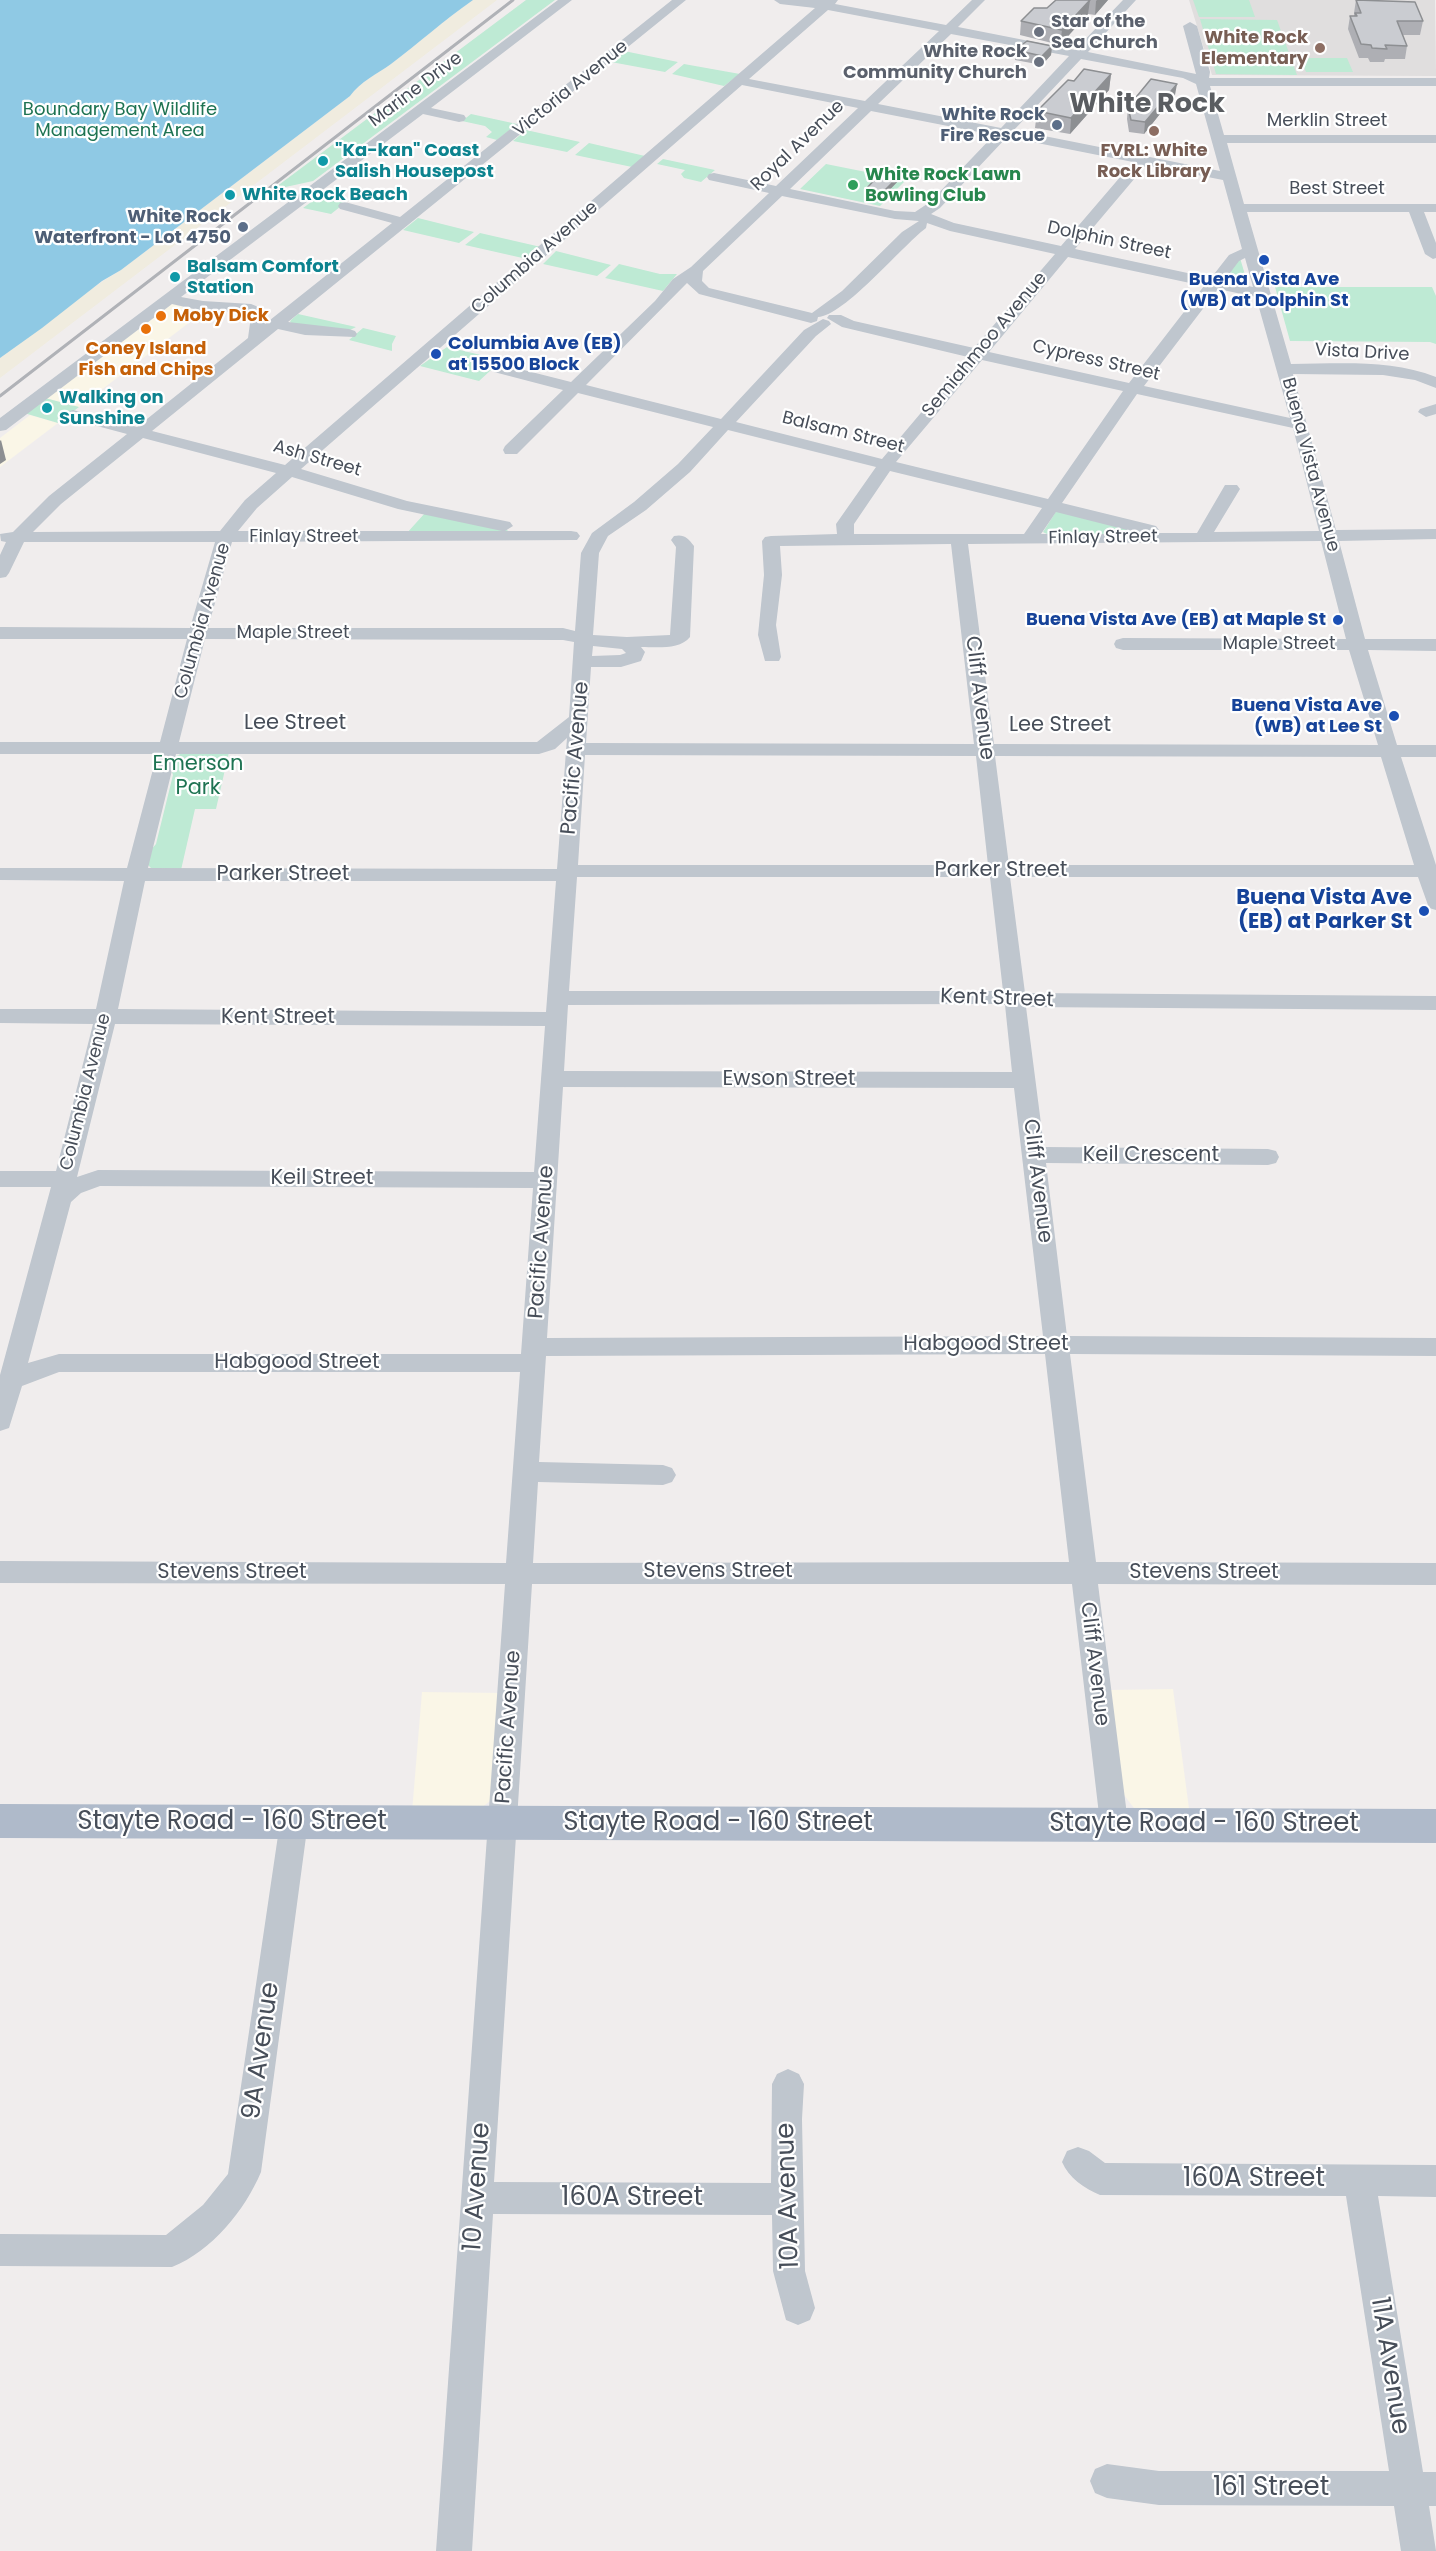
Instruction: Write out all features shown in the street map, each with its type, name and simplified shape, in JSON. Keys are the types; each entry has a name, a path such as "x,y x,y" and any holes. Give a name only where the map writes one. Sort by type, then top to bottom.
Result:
{"main road":[{"name":"Stayte Road - 160 Street","path":"0,1821 1114,1823 1436,1826"}],"street":[{"name":"Marine Drive","path":"0,426 566,0"},
{"name":"Victoria Avenue","path":"0,573 9,538 681,0"},
{"path":"780,0 830,3 949,29 1187,75 1202,82 1436,82"},
{"name":"Royal Avenue","path":"511,450 576,388 678,282 696,270 980,0"},
{"name":"Pacific Avenue","path":"502,1823 590,553 602,533 670,482 822,318 935,205 1130,0"},
{"name":"Columbia Avenue","path":"0,1421 5,1377 23,1341 105,1017 136,874 198,633 226,537 251,504 830,3"},
{"name":"Buena Vista Avenue","path":"1190,26 1203,72 1202,82 1300,425 1357,645 1431,871 1436,903"},
{"path":"741,81 1230,177"},
{"path":"421,110 459,118"},
{"name":"Merklin Street","path":"1218,139 1436,139"},
{"name":"Semiahmoo Avenue","path":"846,539 845,524 886,464 976,354 1142,160"},
{"name":"Dolphin Street","path":"714,177 1263,294"},
{"path":"345,206 404,222"},
{"name":"Best Street","path":"1239,208 1436,208"},
{"path":"1415,208 1433,254"},
{"path":"1029,539 1132,390 1234,258 1241,254 1251,253"},
{"path":"696,270 694,282 704,291"},
{"path":"668,294 685,290 704,291"},
{"name":"Cypress Street","path":"704,291 1132,390 1300,425"},
{"path":"170,298 203,306 251,309 259,315 256,340"},
{"path":"277,324 313,331 349,334"},
{"name":"Balsam Street","path":"500,369 1176,537"},
{"name":"Vista Drive","path":"1284,369 1388,370 1414,374 1436,383"},
{"name":"Ash Street","path":"73,415 289,471 404,505 551,536"},
{"path":"1203,537 1231,489"},
{"name":"Finlay Street","path":"772,657 767,642 767,621 773,576 771,541 1436,534"},
{"name":"Finlay Street","path":"9,538 571,536"},
{"name":"Cliff Avenue","path":"959,539 1001,871 1082,1573 1114,1823"},
{"path":"585,640 627,644 641,640 673,640 681,637 685,546 680,540"},
{"name":"Maple Street","path":"0,633 563,634 585,640"},
{"name":"Pacific Avenue","path":"584,662 629,660 636,652 627,644"},
{"name":"Maple Street","path":"1123,644 1436,645"},
{"name":"Lee Street","path":"0,748 534,748 548,745 579,718"},
{"name":"Lee Street","path":"576,749 1436,751"},
{"name":"Parker Street","path":"0,874 1431,871"},
{"name":"Kent Street","path":"0,1016 105,1017 993,998 1436,1004"},
{"name":"Ewson Street","path":"553,1079 1024,1080"},
{"name":"Keil Crescent","path":"1034,1155 1268,1157"},
{"path":"0,1179 65,1178 77,1169 98,1178"},
{"name":"Keil Street","path":"65,1178 73,1187 98,1178 546,1180"},
{"path":"0,1355 23,1341"},
{"name":"Habgood Street","path":"23,1341 42,1356 59,1363"},
{"name":"Habgood Street","path":"5,1377 59,1363 1057,1345 1436,1347"},
{"path":"527,1472 663,1475"},
{"name":"Stevens Street","path":"0,1572 1436,1574"},
{"name":"9A Avenue","path":"0,2250 172,2251 230,2202 245,2172 294,1822"},
{"name":"10 Avenue","path":"454,2551 502,1823"},
{"name":"10A Avenue","path":"788,2084 789,2271 798,2308"},
{"name":"160A Street","path":"1078,2162 1100,2179 1436,2181"},
{"name":"11A Avenue","path":"1359,2180 1422,2489 1419,2551"},
{"name":"160A Street","path":"477,2198 788,2199"},
{"name":"161 Street","path":"1107,2481 1159,2488 1422,2489"}],"shaded area":[{"name":"White Rock Elementary","path":"1189,0 1435,0 1436,76 1212,75"},
{"path":"172,304 203,312 79,407 45,398"},
{"path":"30,415 58,423 0,467 0,438"},
{"path":"1173,1689 1190,1816 1141,1812 1134,1808 1124,1795 1108,1690"},
{"path":"422,1692 501,1693 490,1801 480,1809 412,1812"}],"green space":[{"path":"526,0 555,0 313,181 276,187"},
{"path":"1193,0 1249,0 1255,17 1199,17"},
{"path":"1200,19 1277,20 1297,75 1216,74"},
{"path":"624,51 678,62 665,72 611,62"},
{"path":"1300,58 1347,58 1353,72 1306,72"},
{"path":"684,64 740,74 724,86 672,74"},
{"path":"471,114 517,124 497,140 486,137 492,132 485,126 462,121"},
{"path":"526,130 580,142 567,152 513,141"},
{"path":"589,143 645,156 632,167 575,155"},
{"path":"663,159 715,170 701,182 684,178 681,174 685,170 657,164"},
{"name":"White Rock Lawn Bowling Club","path":"826,164 906,180 880,206 800,189"},
{"path":"318,197 345,203 331,214 303,208"},
{"path":"418,218 474,232 459,243 403,230"},
{"path":"480,233 541,247 527,259 465,245"},
{"path":"556,251 611,265 597,276 543,264"},
{"path":"1240,258 1249,288 1222,282"},
{"path":"619,264 660,274 677,274 663,291 605,278"},
{"path":"1275,287 1432,287 1436,296 1436,344 1430,342 1290,341"},
{"path":"298,314 356,327 350,330 296,325 290,322"},
{"path":"363,328 396,336 392,344 392,351 349,340"},
{"path":"447,347 502,360 479,381 420,366"},
{"path":"45,398 79,407 58,423 24,413"},
{"path":"1057,510 1131,529 1132,532 1131,534 1049,535 1043,532"},
{"path":"425,513 507,530 508,531 406,534"},
{"name":"Emerson Park","path":"184,752 229,752 216,809 195,809 181,870 151,868 147,864 150,851 156,844 173,775 171,769 173,758"}],"sand":[{"name":"White Rock Beach","path":"473,0 497,0 0,378 0,358 75,301 121,270"}],"water":[{"name":"Boundary Bay Wildlife Management Area","path":"0,0 473,0 121,270 102,281 0,358"}],"building":[{"path":"1056,0 1090,0 1062,30 1021,21 1034,8 1047,8"},
{"path":"1356,0 1415,2 1423,21 1397,21 1407,46 1385,45 1387,49 1372,48 1371,45 1361,44 1350,16 1357,16 1355,13 1361,13"},
{"path":"1027,41 1052,46 1042,56 1015,50"},
{"path":"1084,69 1111,74 1071,118 1037,111 1068,80 1074,81"},
{"path":"1151,79 1177,84 1145,122 1131,120 1128,107"},
{"path":"881,173 898,177 882,193 865,190"}],"railway":[{"path":"0,396 513,0"}],"place":[{"name":"Star of the Sea Church","path":"1039,32"},
{"name":"White Rock Elementary","path":"1320,48"},
{"name":"White Rock Community Church","path":"1039,62"},
{"name":"White Rock Fire Rescue","path":"1057,125"},
{"name":"FVRL: White Rock Library","path":"1154,131"},
{"name":"\"Ka-kan\" Coast Salish Housepost","path":"323,161"},
{"name":"White Rock Lawn Bowling Club","path":"853,185"},
{"name":"White Rock Beach","path":"230,195"},
{"name":"White Rock Waterfront - Lot 4750","path":"243,227"},
{"name":"Buena Vista Ave (WB) at Dolphin St","path":"1264,260"},
{"name":"Balsam Comfort Station","path":"175,277"},
{"name":"Moby Dick","path":"161,316"},
{"name":"Coney Island Fish and Chips","path":"146,329"},
{"name":"Columbia Ave (EB) at 15500 Block","path":"436,354"},
{"name":"Walking on Sunshine","path":"47,408"},
{"name":"Buena Vista Ave (EB) at Maple St","path":"1338,620"},
{"name":"Buena Vista Ave (WB) at Lee St","path":"1394,716"},
{"name":"Buena Vista Ave (EB) at Parker St","path":"1424,911"}],"district":[{"name":"White Rock","path":"1147,105"}]}
